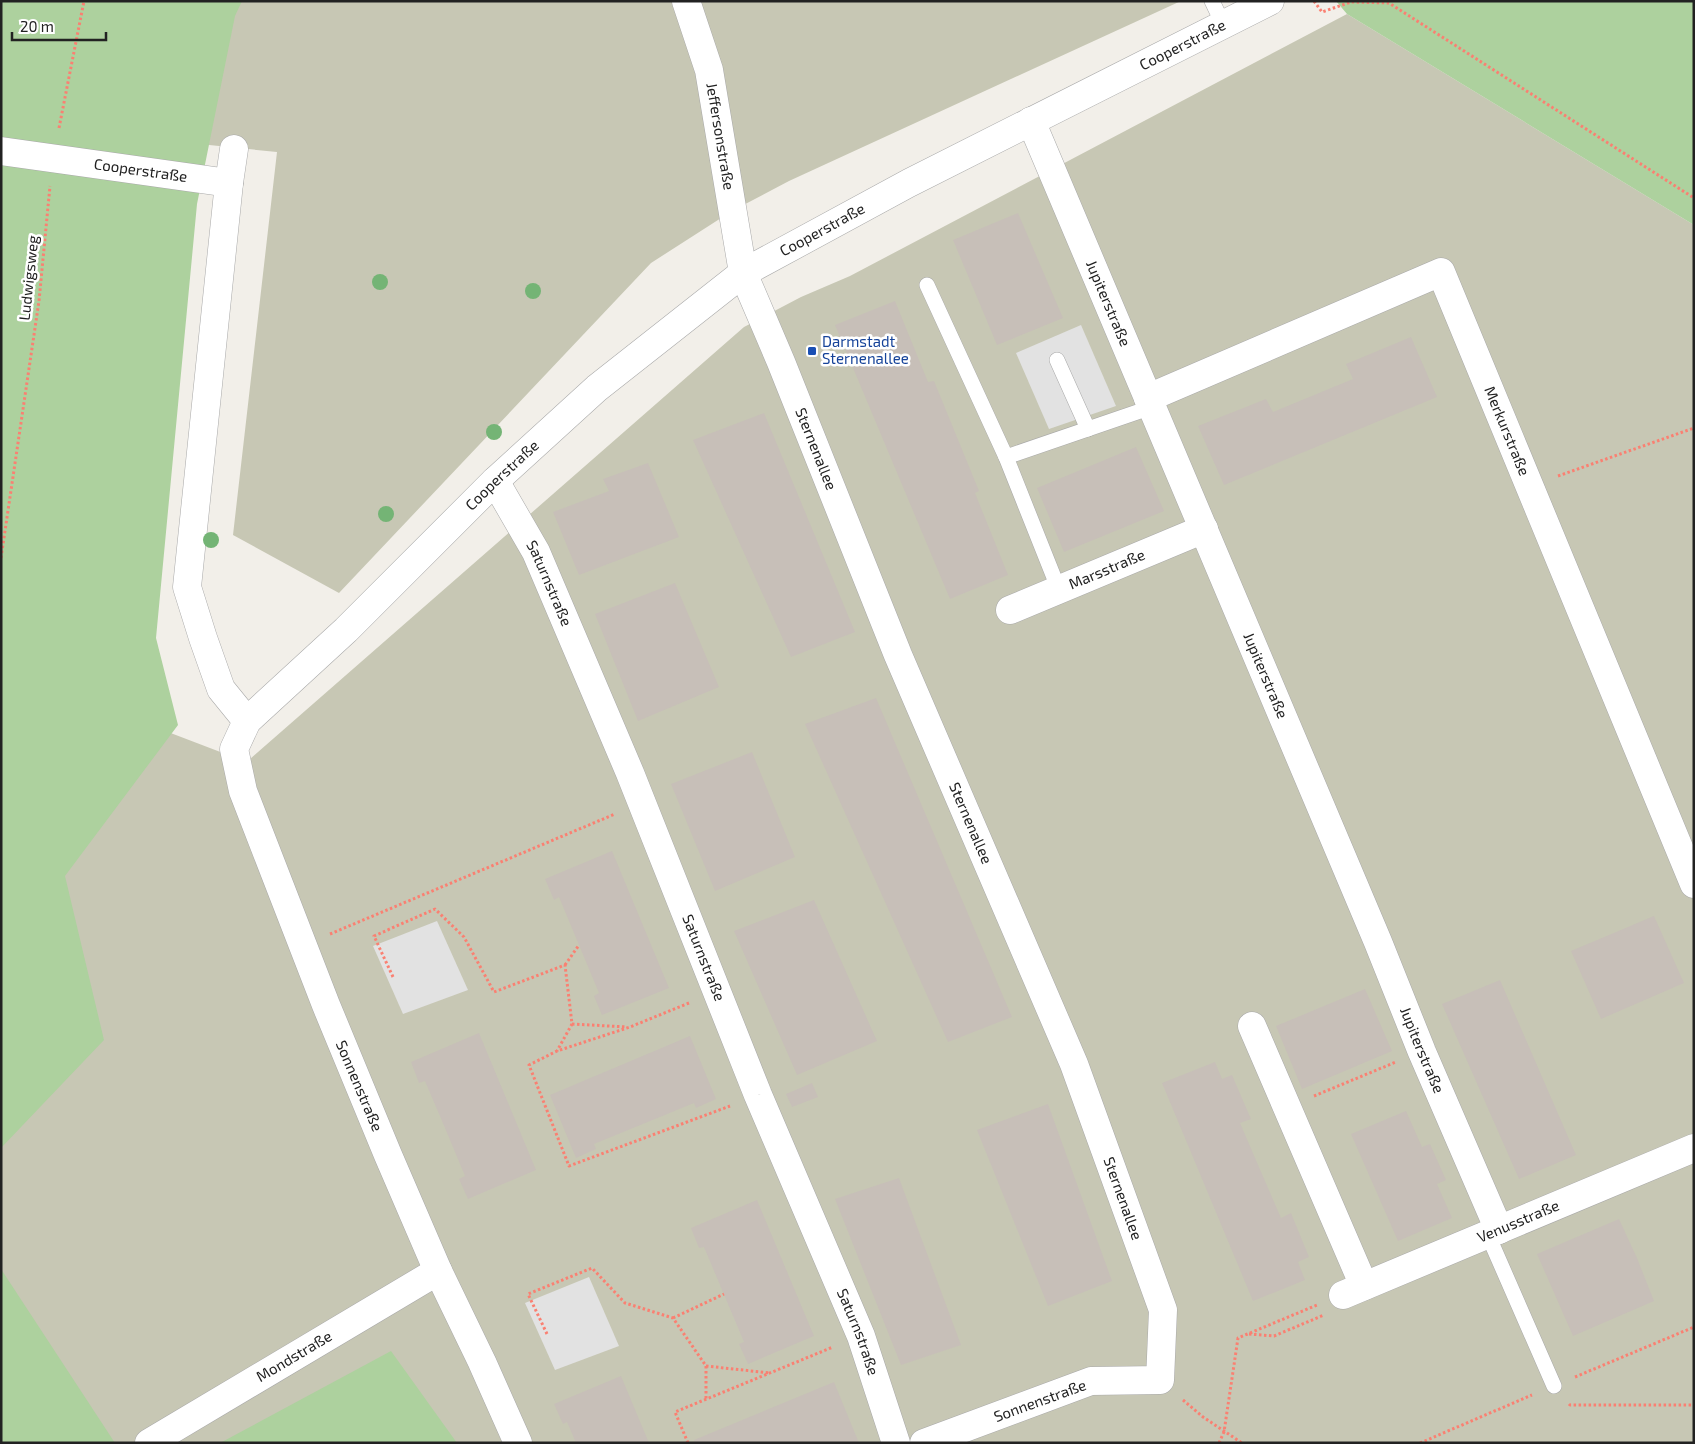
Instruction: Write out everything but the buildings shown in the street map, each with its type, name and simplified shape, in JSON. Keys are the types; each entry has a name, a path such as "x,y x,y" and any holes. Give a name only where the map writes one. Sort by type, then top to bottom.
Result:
{"street":[{"name":"Jeffersonstraße","path":"686,1 710,70 744,273"},
{"name":"Cooperstraße","path":"247,721 346,630 495,481 598,388 744,273 908,182 1031,121 1217,12 1270,1"},
{"name":"Jupiterstraße","path":"1031,121 1378,942 1494,1233"},
{"path":"234,149 187,588 221,689 247,721"},
{"name":"Cooperstraße","path":"1,151 229,183"},
{"name":"Merkurstraße","path":"1150,403 1441,272 1694,884"},
{"name":"Sternenallee","path":"744,273 898,655 1074,1064 1163,1310 1160,1380"},
{"name":"Saturnstraße","path":"495,481 536,552 630,773 758,1095 861,1336 896,1443"},
{"name":"Marsstraße","path":"1010,610 1204,529"},
{"name":"Sonnenstraße","path":"247,721 234,749 243,791 374,1120 438,1271 482,1362 518,1443"},
{"path":"1252,1026 1286,1107 1354,1290"},
{"name":"Venusstraße","path":"1354,1290 1694,1148"},
{"name":"Mondstraße","path":"149,1443 438,1271"},
{"name":"Sonnenstraße","path":"924,1443 1091,1382 1160,1380"}],"lane":[{"path":"927,285 1006,457 1059,590"},
{"path":"1058,360 1088,429"},
{"path":"1006,457 1088,429 1150,403"},
{"path":"1494,1233 1554,1386"}],"path":[{"name":"Ludwigsweg","path":"1,558 39,301 53,159 84,1"},
{"path":"1314,1 1322,12 1351,2 1389,3 1694,198"},
{"path":"1529,487 1694,428"},
{"path":"303,945 641,804"},
{"path":"393,978 374,936 434,909 464,937 494,992 565,965 579,945"},
{"path":"557,1051 572,1024 565,965"},
{"path":"694,1001 630,1027 557,1051 529,1065 569,1166 758,1095"},
{"path":"572,1024 630,1027"},
{"path":"1286,1107 1422,1052"},
{"path":"547,1334 528,1294 592,1268 625,1303 672,1318 706,1366 706,1399"},
{"path":"1219,1443 1224,1432 1238,1338 1354,1290"},
{"path":"1248,1334 1274,1336 1336,1310 1354,1290"},
{"path":"672,1318 724,1294"},
{"path":"688,1443 675,1412 861,1336"},
{"path":"706,1366 770,1373"},
{"path":"1160,1380 1203,1417 1242,1443"},
{"path":"1554,1386 1570,1405 1694,1405"}],"shaded area":[{"path":"131,1 1181,1 789,181 732,211 651,263 339,593 233,535 277,152 101,134"},
{"path":"1347,14 1694,225 1694,1443 77,1443 1,1327 1,850 168,732 223,753 250,759 744,327 801,297 850,276"},
{"path":"1081,325 1116,406 1049,429 1016,353"},
{"path":"437,921 468,990 403,1014 373,946"},
{"path":"589,1277 619,1346 555,1370 525,1303"}],"green space":[{"path":"1,1 242,1 235,16 197,204 156,638 178,725 65,876 104,1040 1,1148"},
{"path":"1336,1 1694,1 1694,225 1347,14"},
{"path":"1,1269 115,1443 1,1443"},
{"path":"391,1351 457,1443 220,1443"}],"place":[{"name":"Darmstadt Sternenallee","path":"812,351"}]}
